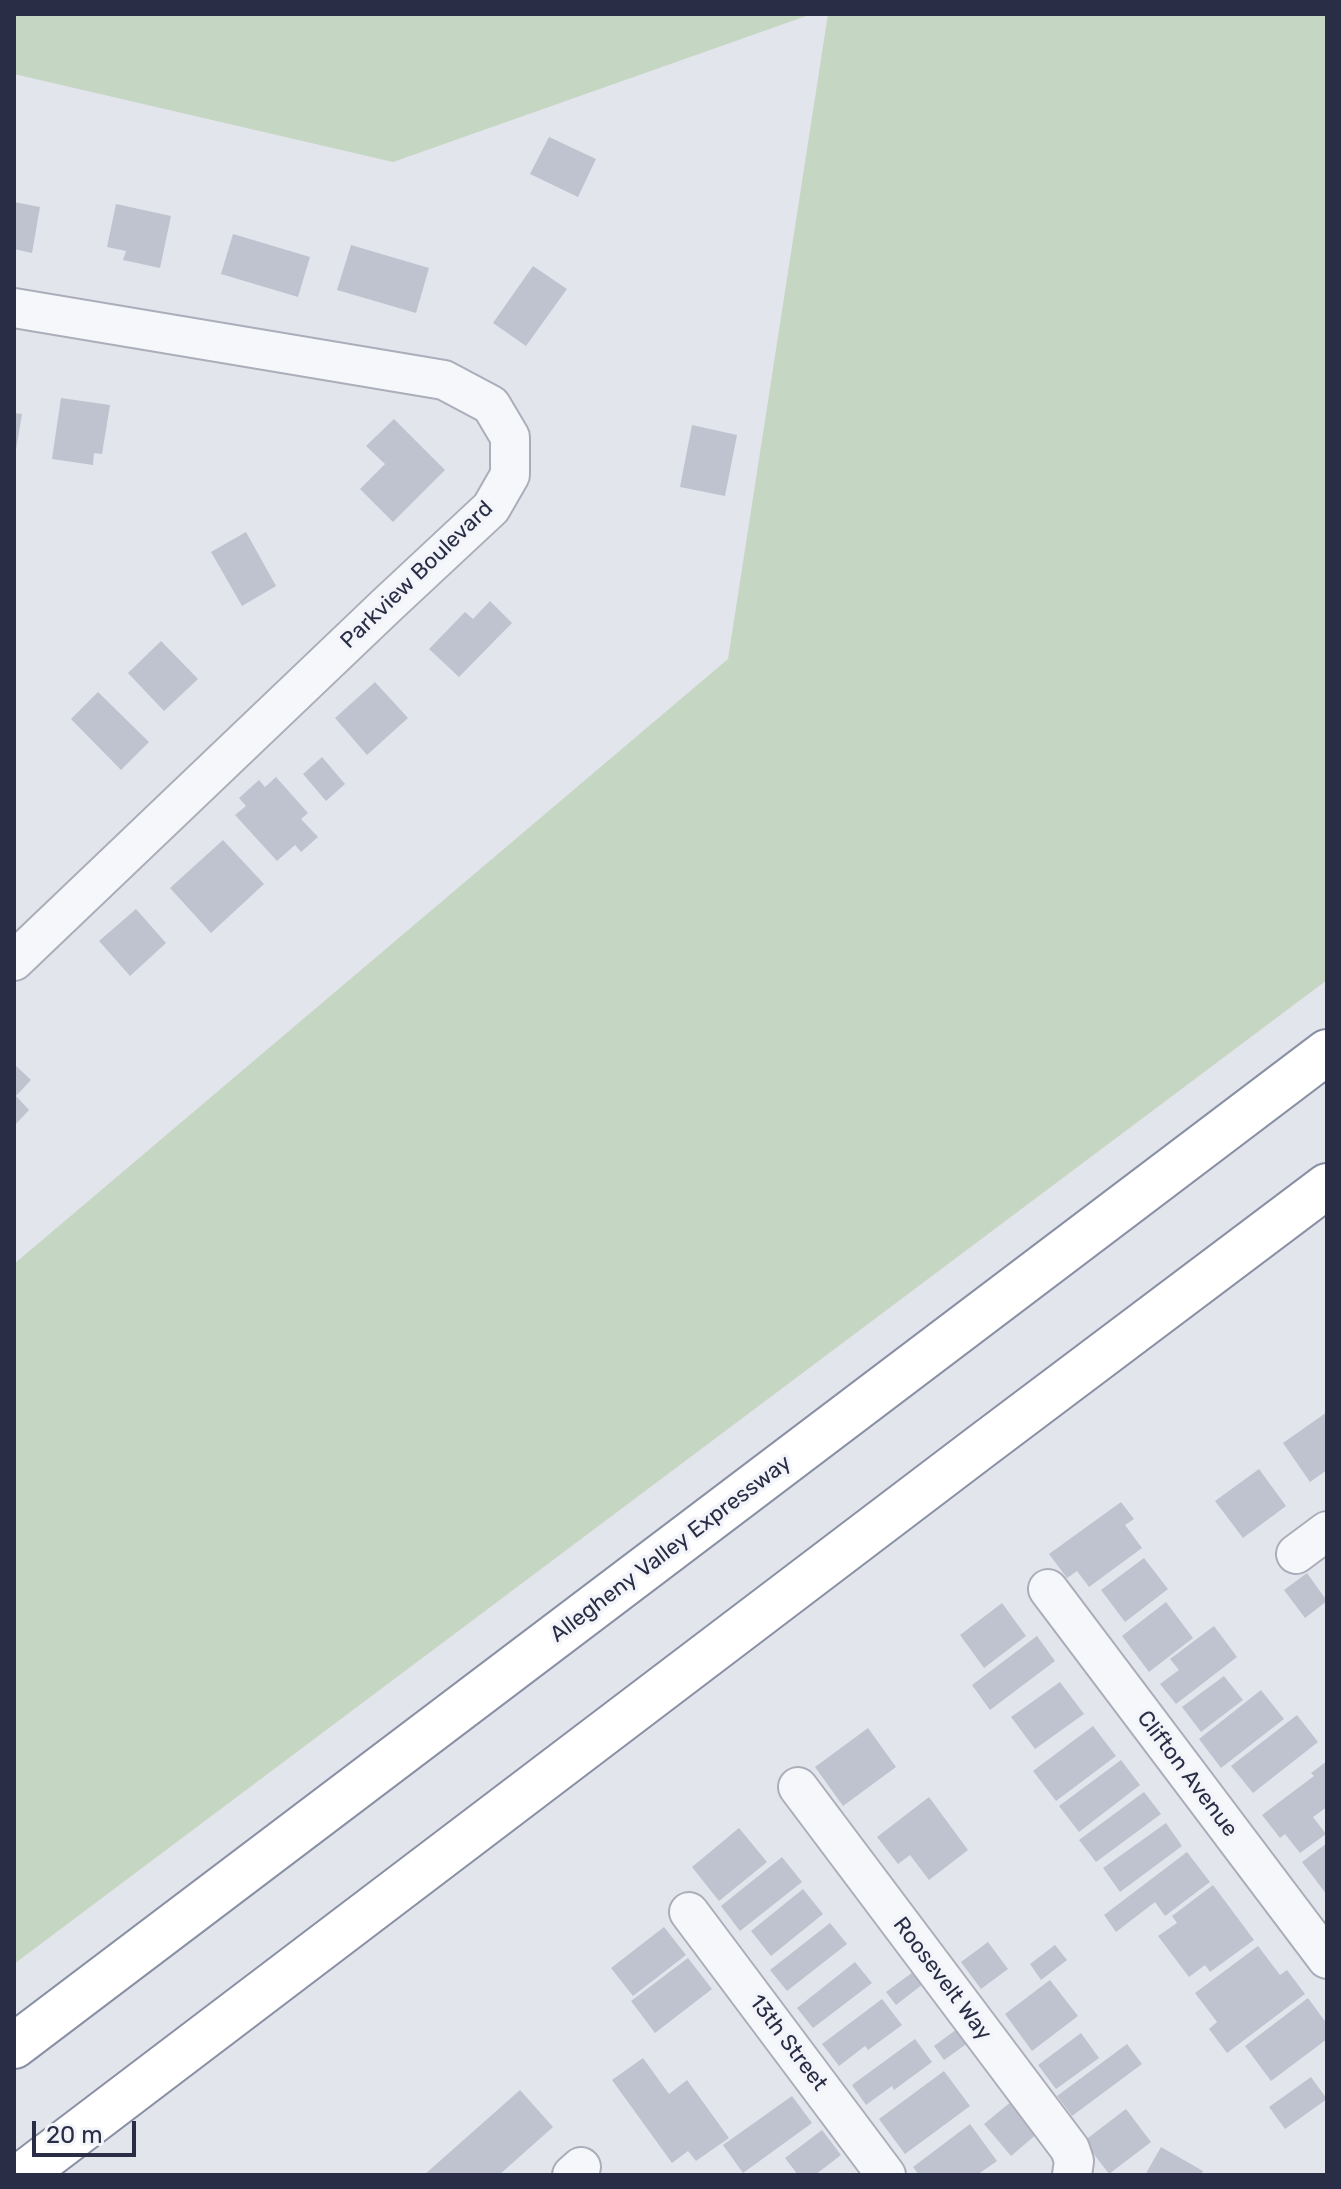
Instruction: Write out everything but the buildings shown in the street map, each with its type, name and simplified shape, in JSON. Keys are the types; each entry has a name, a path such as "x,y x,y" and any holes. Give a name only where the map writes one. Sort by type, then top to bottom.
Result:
{"highway":[{"name":"Allegheny Valley Expressway","path":"14,2046 1327,1052"},
{"path":"22,2175 1327,1186"}],"street":[{"name":"Parkview Boulevard","path":"14,308 444,380 491,405 510,437 510,475 491,508 14,961"},
{"path":"1296,1554 1327,1531"},
{"name":"Clifton Avenue","path":"1048,1589 1327,1959"},
{"name":"Roosevelt Way","path":"798,1787 1070,2149 1074,2161 1072,2175"},
{"name":"13th Street","path":"689,1912 886,2175"}],"green space":[{"path":"14,14 812,14 393,162 14,74"},
{"path":"828,14 1327,14 1327,980 14,1964 14,1264 728,659"}]}
